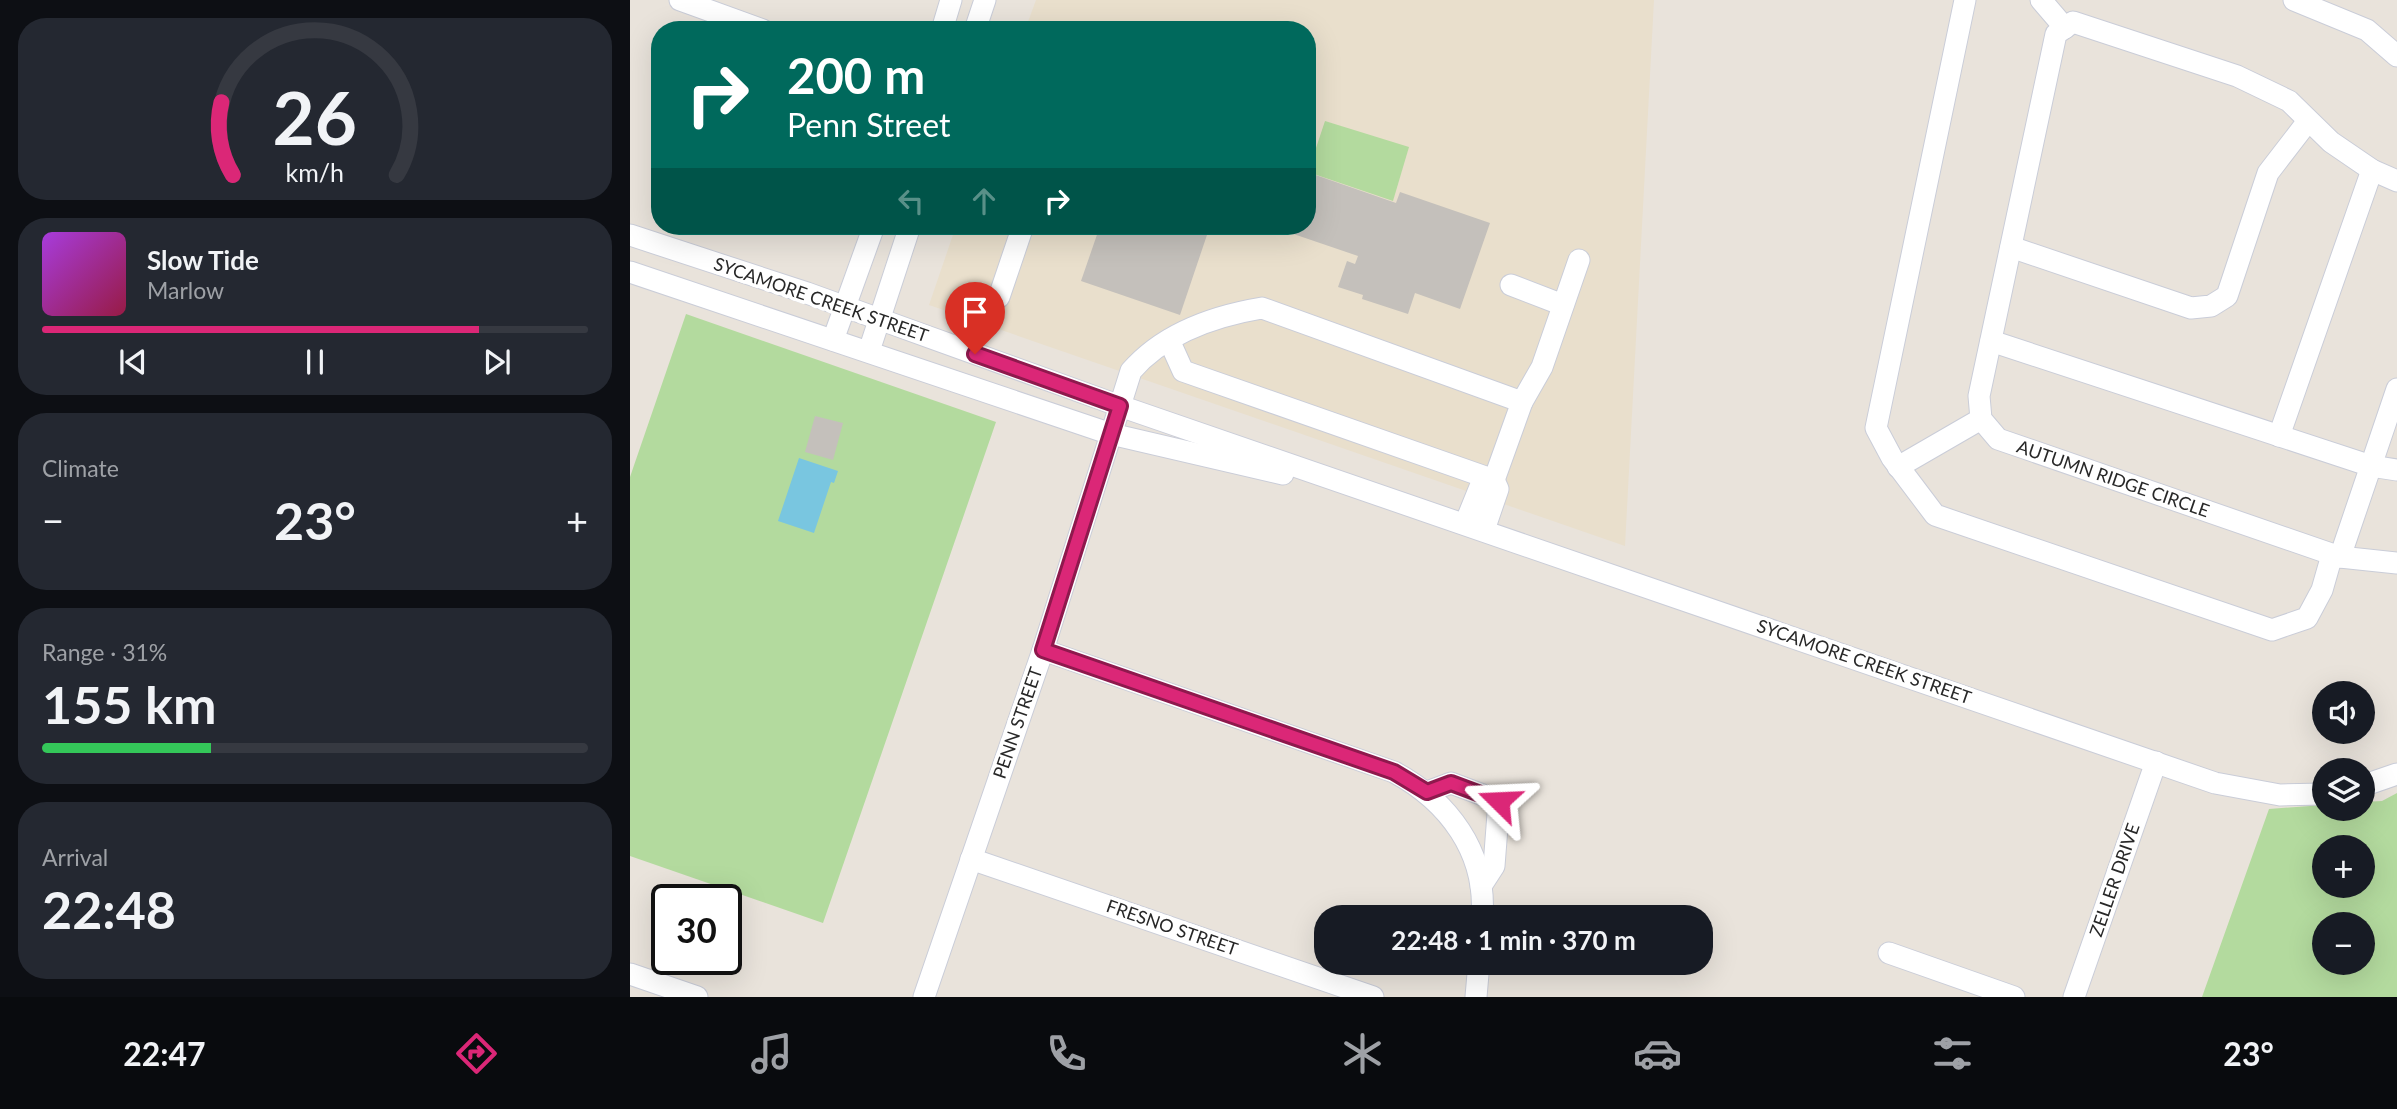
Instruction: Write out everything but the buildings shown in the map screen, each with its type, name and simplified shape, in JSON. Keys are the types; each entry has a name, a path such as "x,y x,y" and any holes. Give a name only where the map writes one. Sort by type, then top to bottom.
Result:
{"street":[{"path":"680,0 702,4 742,21"},
{"path":"945,21 951,0"},
{"path":"978,21 985,0"},
{"path":"1965,0 1876,428 1898,467 1935,515 2272,630 2308,618 2322,590 2371,466 2397,389"},
{"path":"2041,0 2065,28"},
{"path":"2294,0 2340,16 2367,30 2397,56"},
{"path":"1898,467 1981,419 1979,396 2056,34 2073,22 2237,76 2289,101 2331,142 2372,170 2397,181"},
{"path":"2011,247 2191,308 2211,306 2227,296 2269,173 2308,121"},
{"path":"2279,436 2372,170"},
{"name":"SYCAMORE CREEK STREET","path":"630,235 2156,762 2248,791 2280,795 2312,794"},
{"path":"833,340 871,235"},
{"path":"869,351 907,235"},
{"path":"999,297 1020,235"},
{"path":"1474,527 1480,487 1494,480 1522,402 1542,367 1578,260"},
{"name":"SYCAMORE CREEK STREET","path":"630,272 1111,433 1409,504"},
{"path":"1511,285 1563,305"},
{"name":"PENN STREET","path":"924,997 1043,650 1130,371 1148,351 1223,314 1262,308 1522,402"},
{"path":"1169,340 1183,371 1494,480"},
{"path":"1991,341 2371,466 2397,470"},
{"name":"AUTUMN RIDGE CIRCLE","path":"1981,419 1998,439 2336,556 2397,563"},
{"path":"1043,650 1394,772 1427,792 1454,819 1466,840 1481,886 1482,905"},
{"name":"ZELLER DRIVE","path":"2074,997 2156,762"},
{"path":"2375,782 2397,774"},
{"path":"1427,792 1451,783 1499,801 1493,866 1481,886"},
{"name":"FRESNO STREET","path":"971,859 1373,997"},
{"path":"1889,953 2014,997"},
{"path":"630,974 697,997"},
{"path":"1476,997 1478,975"}],"shaded area":[{"path":"1036,0 1654,0 1625,546 929,305 953,235 1316,235 1316,21 1028,21"}],"green space":[{"path":"1325,121 1409,147 1393,201 1316,175 1316,148"},
{"path":"686,314 996,422 823,923 742,895 742,884 711,884 630,856 630,477"},
{"path":"2397,793 2397,997 2202,997 2269,809 2312,806 2312,821 2375,821 2375,801 2382,801"}],"water":[{"path":"799,458 838,471 834,483 831,482 814,533 778,521"}],"route":[{"path":"975,354 1120,406 1043,650 1394,772 1427,792 1451,783 1499,801"}]}
